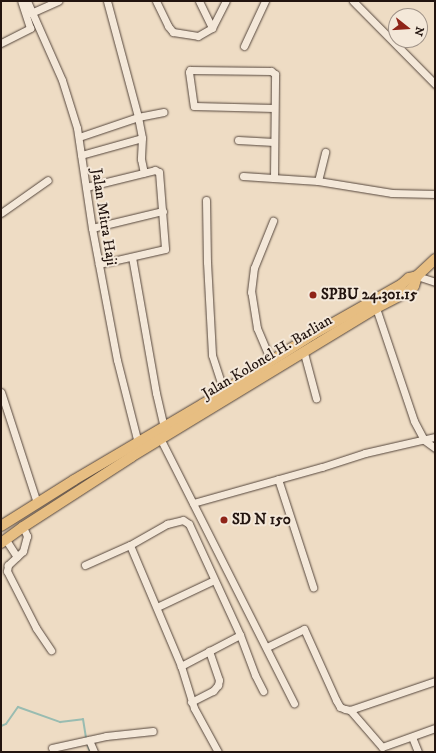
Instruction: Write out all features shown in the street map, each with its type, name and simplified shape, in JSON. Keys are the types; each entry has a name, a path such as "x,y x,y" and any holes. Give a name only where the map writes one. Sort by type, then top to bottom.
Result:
{"highway":[{"name":"Jalan Kolonel H. Barlian","path":"1,526 271,361 375,304 408,292 414,286 417,276 435,259"},
{"name":"Jalan Kolonel H. Barlian","path":"4,541 161,440 304,353 349,319"}],"street":[{"path":"1,43 30,28 21,1"},
{"name":"Jalan Mitra Haji","path":"27,1 31,13 62,80 79,137 92,228 117,360 138,443"},
{"path":"31,13 58,1"},
{"path":"107,1 138,117 142,138 141,159 144,173"},
{"path":"156,1 168,26 176,34 198,36 212,28 226,1"},
{"path":"199,1 212,28"},
{"path":"244,46 265,1"},
{"path":"353,1 435,84"},
{"path":"274,108 194,106 188,72 190,70 271,71 274,74 274,108 274,178"},
{"path":"79,137 138,117 164,112"},
{"path":"81,155 142,138"},
{"path":"238,140 274,142"},
{"path":"318,181 324,152"},
{"path":"86,187 155,170 159,172 166,250 99,264"},
{"path":"243,176 318,181 392,193 435,194"},
{"path":"1,213 48,180"},
{"path":"206,200 207,262 212,355 224,391"},
{"path":"92,228 163,212"},
{"path":"271,361 257,328 250,292 254,268 273,221"},
{"path":"132,257 156,394 164,427"},
{"path":"417,276 435,282"},
{"path":"375,304 414,421 424,440 435,448"},
{"path":"304,353 316,398"},
{"path":"1,392 36,504"},
{"path":"193,503 365,453 435,437"},
{"path":"161,440 294,703"},
{"path":"278,479 313,587"},
{"path":"86,566 130,545 168,524 183,520 189,524 240,635 255,675 263,691"},
{"path":"24,527 26,539 23,551 8,566 7,571 36,628 51,650"},
{"path":"4,541 18,557"},
{"path":"130,545 158,607 181,666 191,702 218,752"},
{"path":"158,607 214,580"},
{"path":"267,647 304,629 336,700 341,708 350,710 435,681"},
{"path":"181,666 240,635"},
{"path":"191,702 213,691 218,685 219,680 209,651"},
{"path":"350,710 382,747 435,728"},
{"path":"52,748 87,740 153,731"},
{"path":"412,737 418,752"},
{"path":"87,740 94,752"}],"waterway":[{"path":"1,726 6,724 18,707 60,722 83,719 86,738"},
{"path":"88,746 90,752"}],"place":[{"name":"SPBU 24.301.15","path":"313,295"},
{"name":"SD N 150","path":"224,520"}]}
